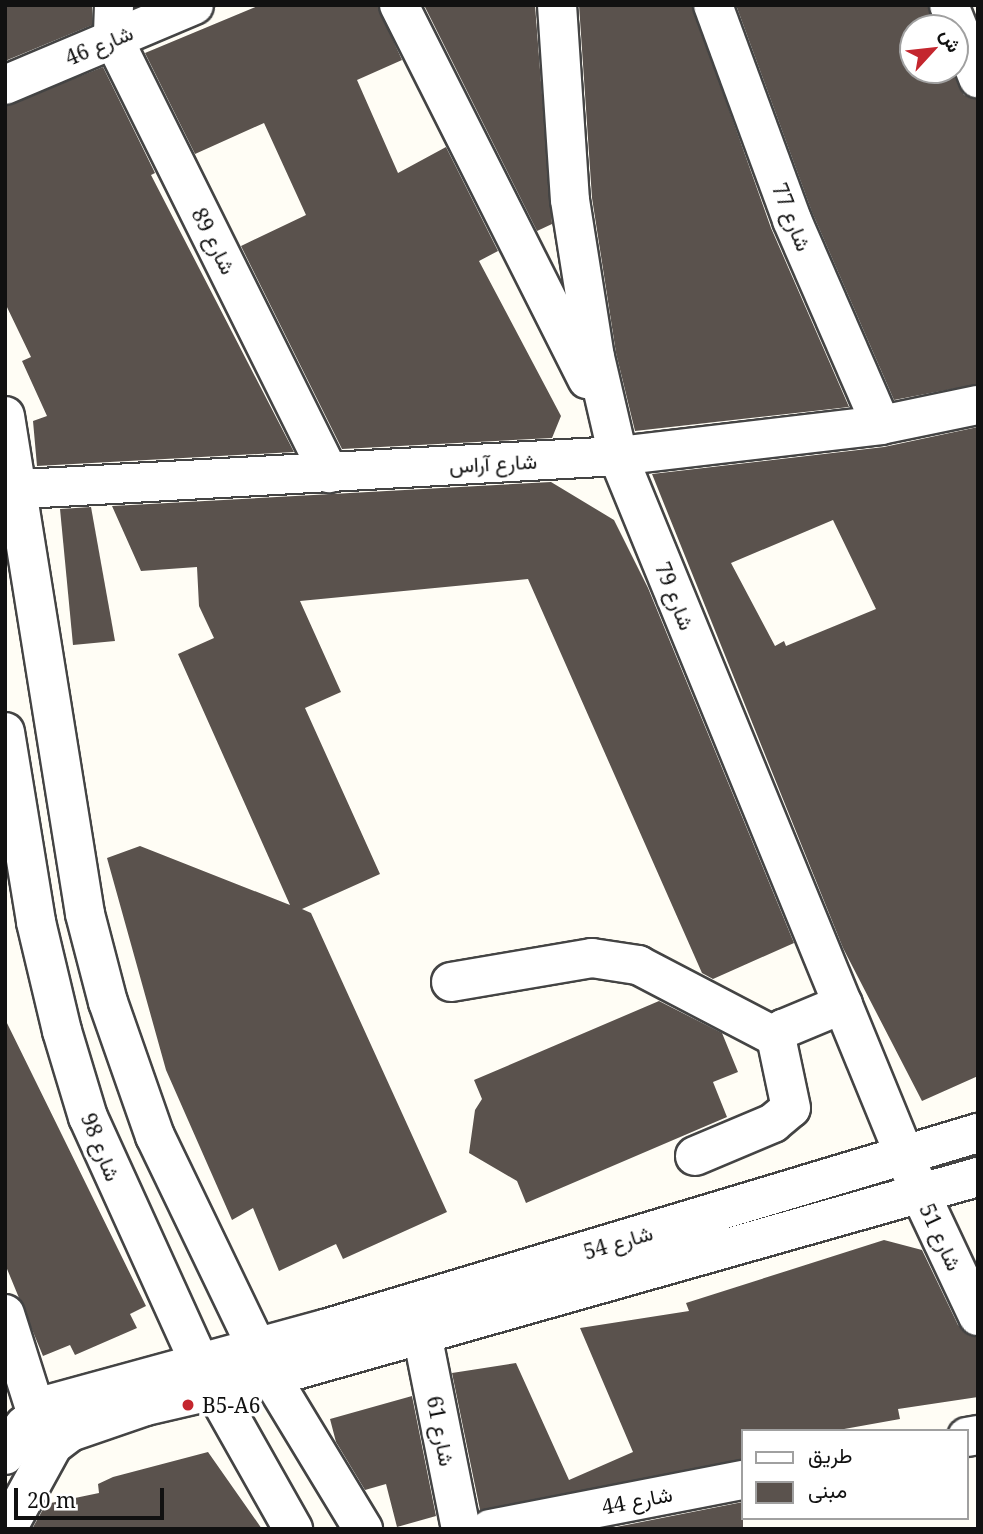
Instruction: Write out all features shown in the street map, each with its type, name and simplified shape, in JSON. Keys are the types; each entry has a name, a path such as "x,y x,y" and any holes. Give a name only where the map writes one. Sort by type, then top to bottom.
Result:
{"street":[{"name":"شارع 46","path":"5,85 113,22 194,5"},
{"path":"400,5 613,438"},
{"name":"شارع 79","path":"557,5 570,200 613,438 905,1157"},
{"name":"شارع 77","path":"713,5 792,220 881,425"},
{"path":"949,5 978,78"},
{"name":"شارع 89","path":"113,22 329,473"},
{"name":"شارع آراس","path":"12,489 329,473 613,438 881,425 978,405"},
{"path":"5,416 12,489 85,914 108,1002 155,1136 264,1362 363,1529"},
{"name":"شارع 98","path":"5,732 36,922 65,1044 88,1117 123,1202 206,1376 293,1529"},
{"path":"451,982 592,958 638,965 776,1037"},
{"path":"776,1037 783,1029 843,1004"},
{"path":"695,1156 773,1123 791,1108 776,1037"},
{"name":"شارع 54","path":"264,1362 978,1133"},
{"name":"شارع 51","path":"905,1157 978,1316"},
{"name":"شارع 54","path":"264,1362 422,1334 978,1177"},
{"path":"5,1314 36,1412"},
{"name":"شارع 61","path":"422,1334 461,1529"},
{"path":"5,1455 36,1412 50,1404 206,1376 264,1362"},
{"path":"7,1529 53,1445 71,1433 146,1406 206,1376"},
{"name":"شارع 44","path":"490,1529 741,1480"}],"building":[{"path":"5,5 92,5 92,25 5,61"},
{"path":"260,5 377,5 402,60 357,80 398,173 446,147 498,251 479,261 561,416 552,438 342,449 241,246 306,215 264,123 195,154 145,53"},
{"path":"424,5 535,5 552,224 537,231"},
{"path":"579,5 692,5 771,228 849,407 635,431 616,353 592,198"},
{"path":"736,5 928,5 931,14 899,14 899,84 958,84 964,95 978,99 978,384 894,400 812,212"},
{"path":"103,67 155,173 151,175 294,452 37,466 33,421 47,416 22,361 31,357 5,303 5,106"},
{"path":"978,427 978,1076 922,1101 843,948 652,474 884,447","holes":["833,520 876,609 786,646 784,641 775,646 731,563"]},
{"path":"551,482 614,520 648,588 794,943 713,979 702,973 528,579 300,601 341,692 305,708 380,874 302,909 311,913 447,1212 343,1259 336,1244 279,1271 253,1208 232,1220 166,1070 107,858 140,846 290,905 178,654 214,638 199,606 197,567 141,571 112,506"},
{"path":"91,507 115,641 73,645 60,509"},
{"path":"659,1001 722,1033 738,1072 713,1082 727,1117 526,1203 517,1181 469,1153 475,1110 482,1099 474,1080"},
{"path":"5,1019 146,1306 130,1314 137,1328 75,1355 70,1345 43,1356 5,1264"},
{"path":"884,1240 922,1250 958,1325 978,1338 978,1397 898,1409 900,1419 844,1429 741,1429 741,1459 480,1510 452,1373 516,1363 569,1480 633,1452 580,1328 689,1311 686,1303"},
{"path":"412,1396 436,1516 397,1527 386,1484 365,1490 336,1442 330,1419"},
{"path":"208,1452 262,1529 32,1529 46,1504 99,1493 98,1484 113,1477"},
{"path":"741,1502 743,1529 606,1529"}],"place":[{"name":"B5-A6","path":"188,1405"}]}
